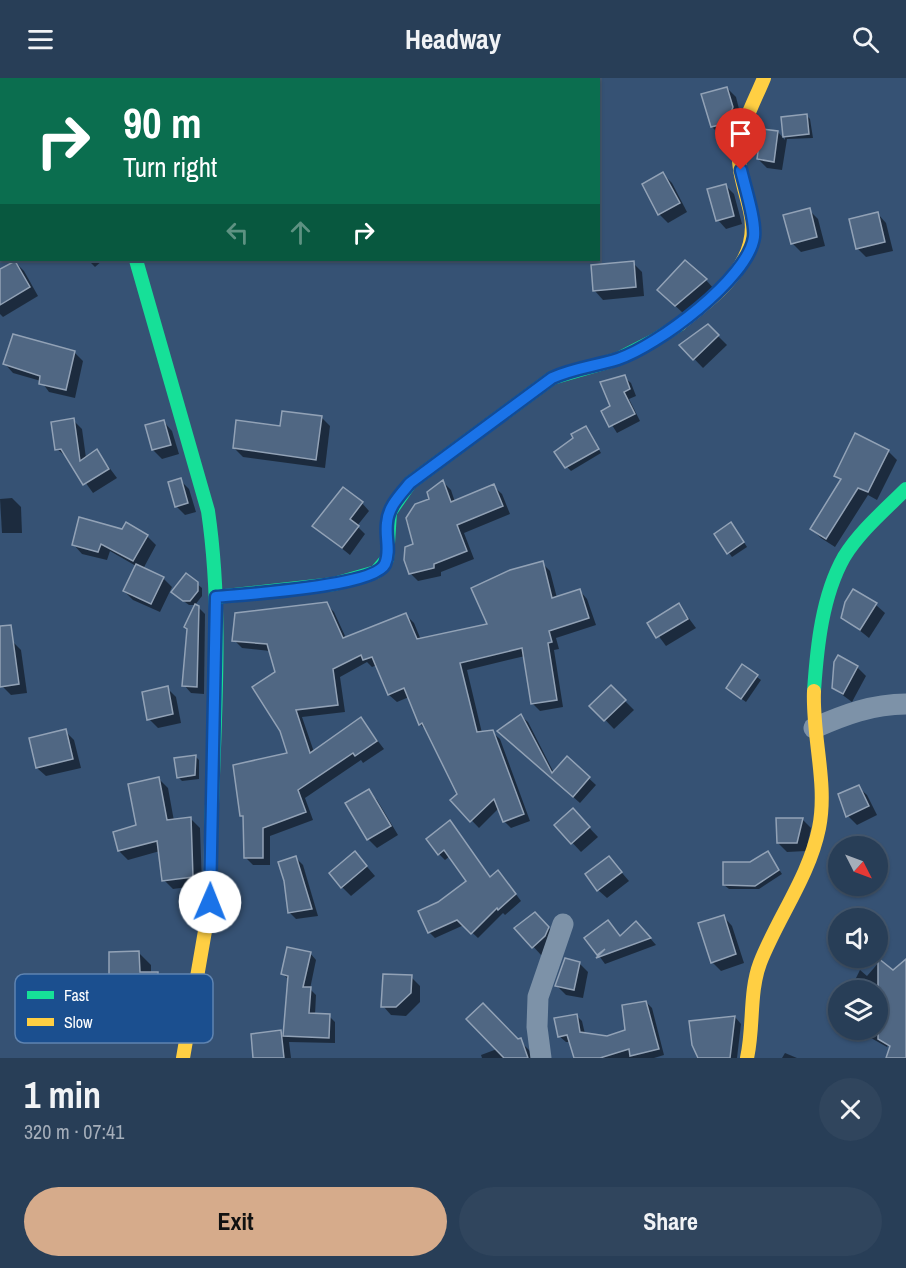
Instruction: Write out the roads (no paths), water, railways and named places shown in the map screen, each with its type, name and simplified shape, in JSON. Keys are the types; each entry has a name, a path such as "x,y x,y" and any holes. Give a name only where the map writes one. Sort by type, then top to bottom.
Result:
{"street":[{"path":"216,597 348,582 372,576 384,568 388,557 387,521 395,502 410,483 552,378 575,368 620,359 675,326 711,299 739,270 750,253 754,235 740,163 740,141 765,78"},
{"path":"136,261 208,511 214,553 216,597 210,902 198,974"},
{"path":"747,1058 754,1016 754,984 759,965 811,857 819,829 822,806 814,728 816,659 832,587 843,558 860,536 906,489"},
{"path":"814,728 852,712 883,704 906,704"},
{"path":"541,1058 537,1027 538,997 563,924"},
{"path":"183,1058 186,1043"}]}
